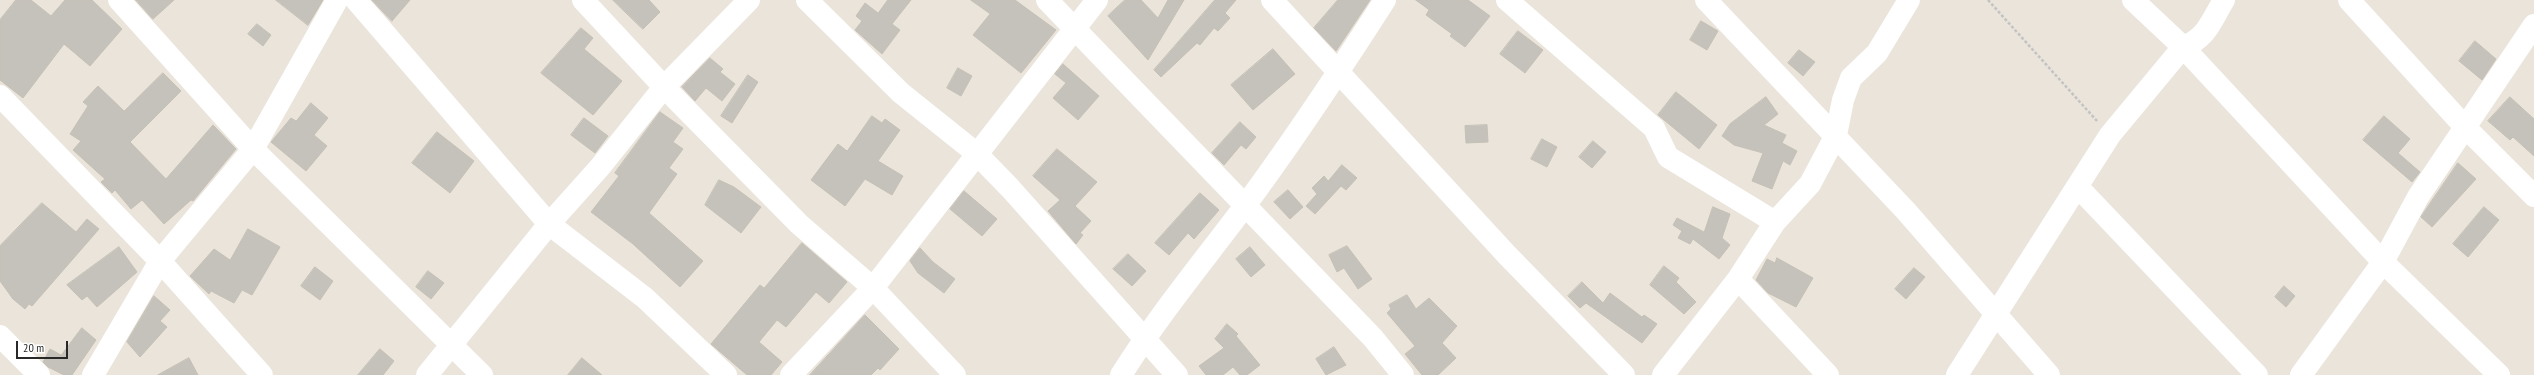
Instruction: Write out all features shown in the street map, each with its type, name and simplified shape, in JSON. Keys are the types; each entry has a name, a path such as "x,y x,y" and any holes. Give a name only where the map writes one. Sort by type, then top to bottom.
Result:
{"street":[{"path":"119,0 252,149 482,375"},
{"path":"93,375 160,261 252,149 338,0"},
{"path":"356,0 549,224 645,298 726,375"},
{"path":"583,0 664,87 799,224 873,288 955,375"},
{"path":"427,375 549,224 600,167 664,87 749,0"},
{"path":"807,0 901,93 976,153 1145,337 1177,375"},
{"path":"1047,0 1073,30 1373,338 1403,375"},
{"path":"791,375 873,288 976,153 1017,104 1097,0"},
{"path":"1272,0 1507,255 1624,375"},
{"path":"1121,375 1145,337 1244,206 1339,72 1385,0"},
{"path":"1507,0 1654,128 1668,157 1775,222"},
{"path":"1706,0 1836,135 1906,211 2049,375"},
{"path":"1663,375 1738,280 1775,222 1810,184 1836,135 1843,100 1851,78 1877,53 1909,0"},
{"path":"2133,0 2183,47 2383,262 2499,375"},
{"path":"1957,375 2110,135 2183,47 2196,42 2204,34 2224,0"},
{"path":"2349,0 2466,128 2534,196"},
{"path":"2301,375 2383,262 2418,197 2466,128 2534,25"},
{"path":"0,96 160,261 262,375"},
{"path":"2078,187 2257,375"},
{"path":"1738,280 1828,375"},
{"path":"0,336 39,375"}],"path":[{"path":"1988,0 2110,135"}],"building":[{"path":"16,0 31,0 51,16 65,0 92,0 122,29 90,66 64,44 23,98 0,80 0,20"},
{"path":"136,0 174,0 153,19"},
{"path":"276,0 323,0 308,25"},
{"path":"372,0 410,0 392,21"},
{"path":"613,0 649,0 660,12 643,29"},
{"path":"888,0 911,0 892,24 900,30 882,54 855,30 862,21 856,16 865,3 878,13"},
{"path":"971,0 1015,0 1056,30 1021,73 973,35 990,14"},
{"path":"1125,0 1141,0 1158,18 1168,0 1184,0 1148,60 1108,16"},
{"path":"1215,0 1236,0 1225,13 1230,18 1218,31 1214,28 1200,45 1197,43 1161,77 1154,70"},
{"path":"1338,0 1370,0 1336,51 1314,28"},
{"path":"1416,0 1468,0 1490,16 1465,47 1450,36 1452,34 1426,15 1429,10"},
{"path":"1701,21 1718,31 1707,50 1690,40"},
{"path":"257,24 271,35 263,46 248,34"},
{"path":"581,28 593,38 584,49 622,81 593,115 541,73"},
{"path":"1518,31 1543,50 1525,73 1500,54"},
{"path":"2475,41 2496,59 2482,80 2459,61"},
{"path":"1273,49 1295,74 1253,110 1231,85"},
{"path":"1799,50 1815,62 1803,76 1788,63"},
{"path":"710,58 723,69 720,72 735,84 722,101 706,88 695,101 682,87"},
{"path":"1063,64 1099,96 1078,120 1053,98 1066,83 1055,74"},
{"path":"958,68 972,76 961,96 947,88"},
{"path":"163,73 181,91 130,142 166,179 213,125 236,149 193,201 191,200 164,224 142,200 131,209 115,190 112,193 101,182 105,179 73,150 81,141 70,134 88,106 83,102 98,86 124,111"},
{"path":"748,75 758,82 732,123 721,116"},
{"path":"1676,92 1717,125 1699,149 1658,115"},
{"path":"1766,97 1778,114 1764,125 1786,135 1782,143 1797,151 1790,165 1783,161 1772,189 1752,181 1763,153 1734,145 1722,136 1730,124"},
{"path":"2510,97 2534,119 2534,156 2513,137 2510,140 2488,121"},
{"path":"311,103 328,118 314,135 327,146 306,171 271,142 291,118 296,121"},
{"path":"660,112 683,128 673,142 683,149 669,168 677,174 649,213 703,261 680,287 633,244 591,212 619,176 615,173"},
{"path":"872,116 882,123 885,119 900,130 878,161 903,176 892,195 865,179 845,206 811,180 838,144 847,151"},
{"path":"2384,116 2410,139 2398,153 2420,172 2412,182 2363,140"},
{"path":"584,118 608,136 595,153 571,135"},
{"path":"1240,122 1256,137 1246,149 1241,145 1224,165 1212,153"},
{"path":"1487,125 1488,142 1466,143 1465,126"},
{"path":"437,132 474,161 450,193 412,163"},
{"path":"1542,139 1557,147 1547,167 1531,159"},
{"path":"1593,141 1606,152 1592,168 1579,157"},
{"path":"1057,149 1097,182 1075,206 1091,221 1080,233 1083,235 1076,244 1048,211 1060,200 1033,176"},
{"path":"2458,163 2476,179 2432,227 2421,217"},
{"path":"1342,165 1357,178 1346,190 1341,186 1315,214 1306,206 1317,194 1312,188 1324,176 1328,181"},
{"path":"719,180 734,187 761,207 741,233 705,205"},
{"path":"1288,190 1303,207 1290,219 1274,202"},
{"path":"964,191 997,219 982,236 950,209"},
{"path":"1200,193 1219,210 1194,239 1188,233 1169,255 1155,243"},
{"path":"42,203 76,232 87,219 99,229 32,306 29,304 25,309 13,299 0,281 0,246"},
{"path":"1713,207 1730,214 1722,238 1730,245 1719,259 1693,239 1690,244 1678,238 1682,231 1673,225 1677,218 1704,232"},
{"path":"2484,207 2499,220 2468,257 2453,244"},
{"path":"248,229 280,247 252,295 242,290 234,303 211,291 209,294 190,276 214,249 230,260"},
{"path":"802,243 847,282 829,303 816,292 786,327 777,320 759,342 782,362 771,375 747,375 711,344 760,285 764,288"},
{"path":"1347,246 1372,279 1358,289 1344,268 1337,272 1329,255"},
{"path":"119,247 137,272 97,307 87,296 82,300 67,285"},
{"path":"1250,247 1265,265 1251,277 1236,259"},
{"path":"920,248 933,262 955,279 944,293 918,273 910,261"},
{"path":"1128,254 1146,271 1132,286 1113,269"},
{"path":"1777,258 1813,278 1796,307 1768,293 1756,280 1767,259 1775,263"},
{"path":"1664,266 1679,278 1676,282 1696,302 1684,314 1650,285"},
{"path":"315,267 333,281 320,300 301,286"},
{"path":"1914,268 1925,277 1906,299 1895,289"},
{"path":"428,271 444,283 431,299 416,287"},
{"path":"1582,282 1603,303 1610,293 1642,317 1644,315 1657,324 1642,343 1586,303 1580,308 1568,296"},
{"path":"2284,286 2295,296 2286,307 2275,297"},
{"path":"1407,295 1416,309 1429,298 1457,326 1442,343 1456,358 1438,375 1422,375 1405,354 1415,346 1387,313 1391,309 1389,305"},
{"path":"154,296 170,310 160,321 167,327 140,357 127,342"},
{"path":"865,315 899,349 880,370 878,368 871,375 810,375"},
{"path":"1227,324 1238,334 1236,336 1260,365 1247,375 1240,375 1233,367 1223,375 1206,375 1199,366 1224,348 1215,339"},
{"path":"82,328 96,340 72,375 64,375 48,367 43,362 50,349 61,355"},
{"path":"1334,347 1346,365 1326,375 1316,359"},
{"path":"380,349 394,361 383,375 358,375"},
{"path":"189,358 198,375 158,375"},
{"path":"582,358 602,375 568,375"}]}
